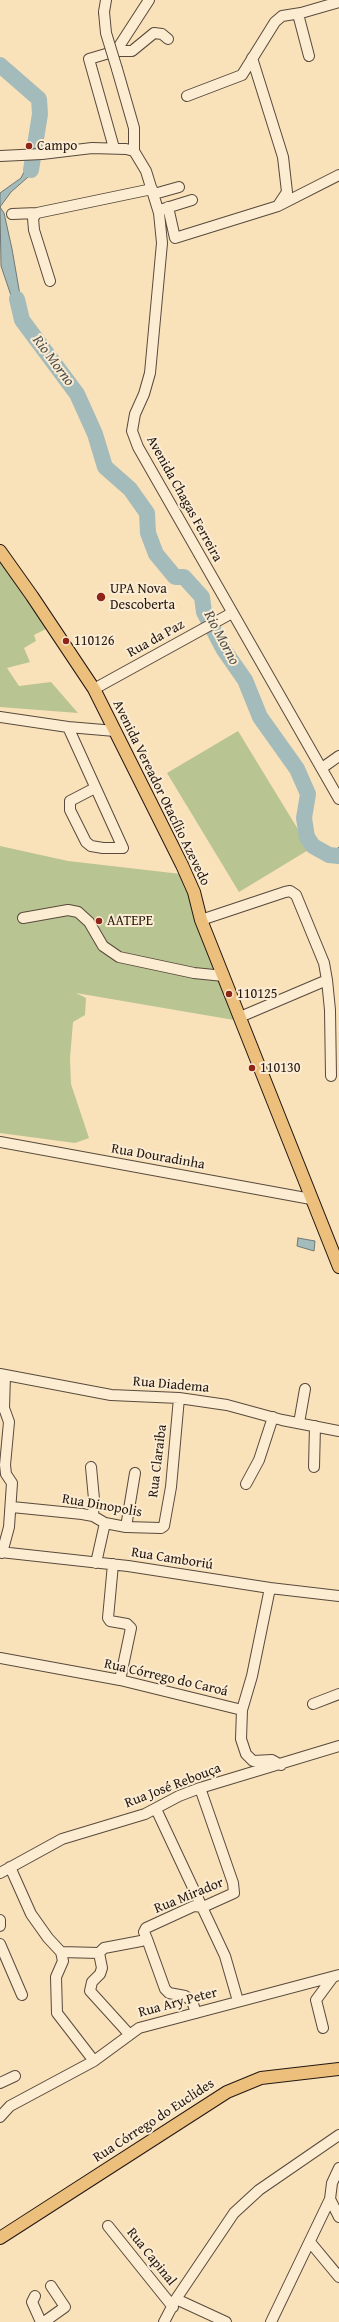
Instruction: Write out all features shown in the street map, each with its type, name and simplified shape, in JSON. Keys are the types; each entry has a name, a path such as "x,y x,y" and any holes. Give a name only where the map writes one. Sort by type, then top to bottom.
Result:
{"main road":[{"name":"Avenida Vereador Otacílio Azevedo","path":"0,551 94,689 191,885 201,920 339,1267"},
{"name":"Rua Córrego do Euclides","path":"0,2238 227,2092 261,2078 339,2069"}],"street":[{"name":"Avenida Chagas Ferreira","path":"106,0 104,12 106,33 134,128 134,151 141,162 153,191 163,209 162,243 150,373 144,394 135,414 132,431 138,447 229,615 322,768 339,799"},
{"path":"116,51 149,0"},
{"path":"187,96 242,75 275,22 282,16 298,14 339,2"},
{"path":"298,14 309,56"},
{"path":"114,148 89,59 116,51 132,50 154,33 162,34 168,39"},
{"path":"252,58 283,157 287,192 278,206"},
{"path":"0,156 42,154 82,148 114,148 134,151"},
{"path":"192,200 163,209 175,238 278,206 339,175"},
{"path":"12,214 37,213 179,187"},
{"path":"37,213 33,218 34,230 50,281"},
{"name":"Rua da Paz","path":"94,689 229,615"},
{"path":"0,717 68,727 115,731"},
{"path":"68,727 123,848 103,848 91,846 86,842 70,810 70,801 95,788"},
{"path":"322,768 339,756"},
{"path":"201,920 290,891 296,895 324,963 330,1010 331,1076"},
{"path":"23,918 68,910 78,912 89,922 104,946 119,957 194,974 224,976"},
{"path":"240,1017 327,980"},
{"name":"Rua Douradinha","path":"0,1142 311,1199"},
{"path":"1,1553 12,1507 12,1483 6,1474 5,1465 9,1422 4,1408 2,1374"},
{"name":"Rua Diadema","path":"2,1374 111,1395 179,1398 227,1405 272,1417 339,1431"},
{"path":"299,1423 305,1389"},
{"name":"Rua Claraiba","path":"162,1527 171,1487 179,1398"},
{"path":"246,1484 259,1460 272,1417"},
{"path":"314,1467 315,1426"},
{"path":"91,1466 94,1499 93,1516"},
{"path":"126,1527 135,1473"},
{"name":"Rua Dinopolis","path":"12,1507 93,1516 105,1523 126,1527 162,1527"},
{"path":"96,1563 105,1523"},
{"name":"Rua Camboriú","path":"1,1553 113,1564 270,1588 339,1596"},
{"path":"113,1564 108,1618 110,1621 127,1624 131,1628 120,1680"},
{"path":"242,1710 252,1676 270,1588"},
{"name":"Rua Córrego do Caroá","path":"0,1658 120,1680 242,1710 241,1739 246,1754 253,1761 272,1760 281,1765"},
{"path":"313,1704 339,1694"},
{"name":"Rua José Rebouça","path":"0,1872 62,1839 145,1814 179,1796 200,1788 281,1765 339,1746"},
{"name":"Rua Mirador","path":"147,1939 144,1932 146,1928 194,1906 203,1907 233,1894 234,1889 200,1788"},
{"path":"156,1809 225,1956 238,2001"},
{"path":"10,1867 31,1914 51,1942 61,1952 63,1961 56,1977 58,1998 57,2013 80,2040 94,2061"},
{"path":"0,1920 0,1926"},
{"path":"61,1952 99,1953 104,1948 147,1939 165,1989 169,1993 185,1996 192,2001 196,2013"},
{"path":"0,1944 22,1995"},
{"path":"99,1953 102,1968 100,1974 92,1982 90,1991 129,2034"},
{"path":"323,2028 316,2000 336,1976"},
{"name":"Rua Ary Peter","path":"0,2116 10,2106 94,2061 139,2028 336,1976"},
{"path":"0,2083 15,2076"},
{"path":"164,2322 174,2303 234,2213 260,2190 339,2135"},
{"path":"272,2322 330,2199 332,2183 339,2168"},
{"path":"330,2199 339,2217"},
{"name":"Rua Capinal","path":"108,2226 174,2303"},
{"path":"310,2242 339,2277"},
{"path":"35,2296 32,2302 42,2322 64,2309 64,2305 51,2286"},
{"path":"174,2303 226,2322"}],"green space":[{"path":"0,558 48,628 34,635 36,641 24,648 30,662 7,668 19,686 51,682 78,713 0,707"},
{"path":"238,731 310,849 239,892 167,773"},
{"name":"AATEPE","path":"0,846 68,861 181,874 185,881 234,1020 76,993 86,998 85,1015 73,1022 70,1058 71,1084 89,1138 75,1143 0,1133"}],"water":[{"path":"30,160 39,160 36,170 11,192 0,207 0,193 21,178"},
{"path":"0,207 4,213 12,249 24,318 20,322 1,266"},
{"path":"298,1238 315,1241 314,1251 297,1246"}],"waterway":[{"name":"Rio Morno","path":"0,65 39,99 40,114 31,170"},
{"name":"Rio Morno","path":"17,299 22,320 77,394 95,434 105,467 130,489 147,513 148,533 156,554 175,577 184,577 202,597 204,612 224,650 245,680 260,717 297,769 308,794 304,818 307,837 313,846 329,855 339,856"},
{"path":"336,855 339,848"}],"place":[{"name":"Campo","path":"29,146"},
{"name":"UPA Nova Descoberta","path":"101,597"},
{"name":"110126","path":"66,641"},
{"name":"AATEPE","path":"99,921"},
{"name":"110125","path":"229,994"},
{"name":"110130","path":"252,1068"}]}
